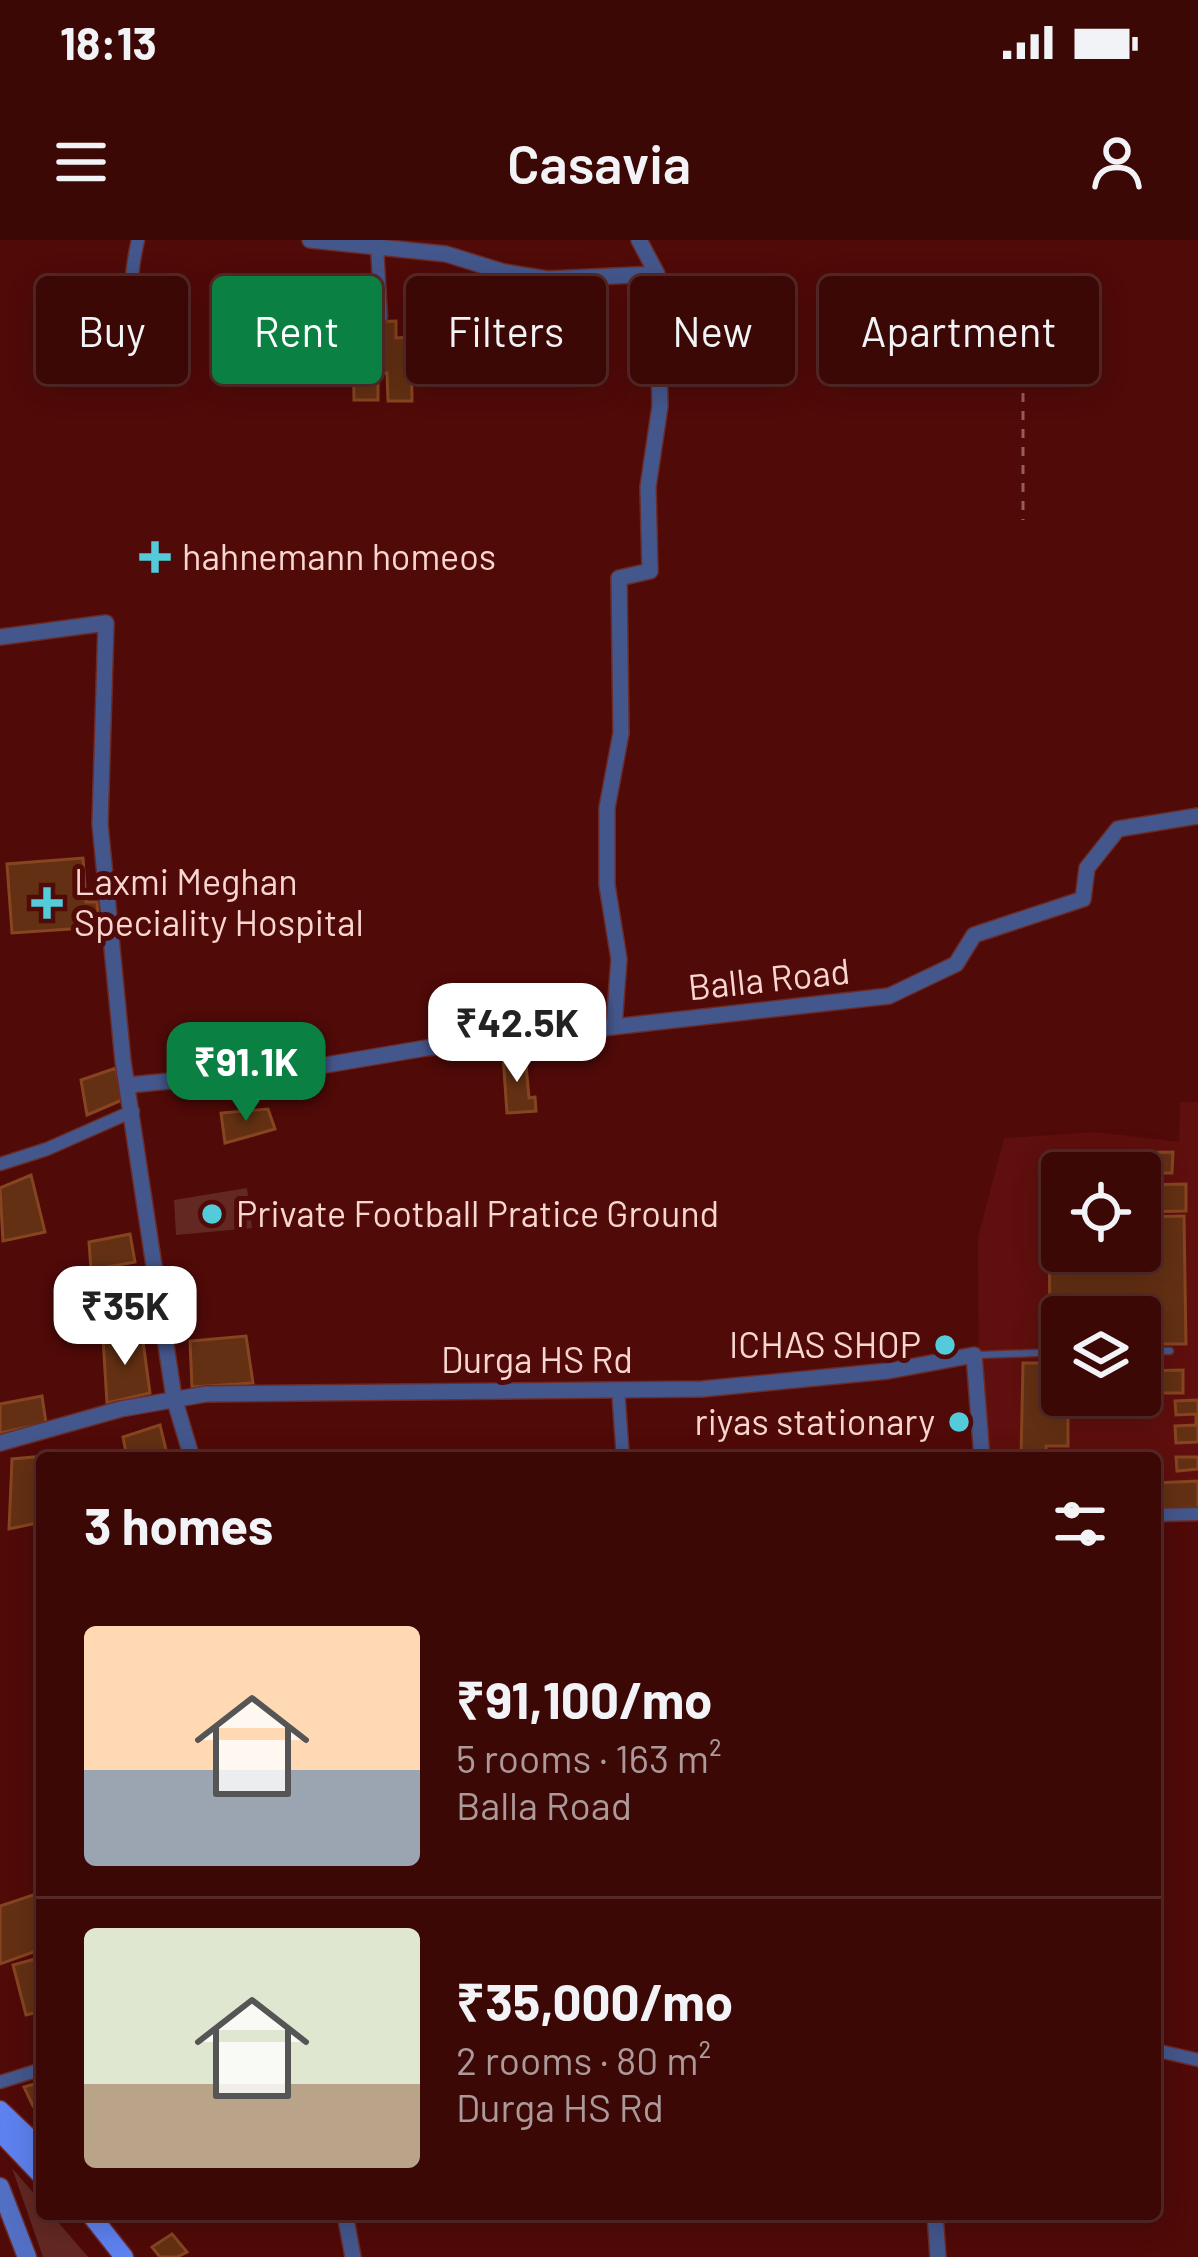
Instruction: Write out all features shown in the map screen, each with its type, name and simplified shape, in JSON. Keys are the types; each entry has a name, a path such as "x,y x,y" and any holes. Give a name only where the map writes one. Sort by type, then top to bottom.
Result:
{"main road":[{"path":"0,2110 36,2144"},
{"path":"0,2132 36,2170"},
{"path":"1,2194 28,2257"},
{"path":"95,2220 124,2257"}],"street":[{"path":"130,276 138,240"},
{"path":"310,240 446,254 547,279 657,274"},
{"path":"614,1027 619,959 608,885 607,808 621,734 620,578 650,571 648,487 659,406 657,274 639,240"},
{"path":"376,246 378,276"},
{"path":"0,637 106,623 100,824 123,1061 174,1398 190,1452"},
{"name":"Balla Road","path":"129,1085 314,1067 427,1048 889,996 956,964 974,935 1083,899 1087,868 1118,829 1198,816"},
{"path":"0,1163 47,1149 133,1111"},
{"path":"974,1355 982,1452"},
{"name":"Durga HS Rd","path":"0,1443 206,1394 702,1389 800,1382 974,1355"},
{"path":"618,1389 623,1452"},
{"path":"1161,1516 1198,1514"},
{"path":"1161,2051 1198,2060"},
{"path":"0,2082 36,2070"},
{"path":"346,2220 353,2257"},
{"path":"935,2220 938,2257"}],"lane":[{"path":"1161,1351 1170,1351"},
{"path":"974,1355 1041,1353"}],"path":[{"path":"1023,393 1023,520"}],"shaded area":[{"path":"1180,1102 1198,1102 1198,1522 1161,1523 1161,1452 979,1452 978,1237 1004,1138 1096,1132 1179,1142"},
{"name":"Private Football Pratice Ground","path":"247,1188 252,1228 176,1235 174,1200"},
{"path":"12,2168 36,2196 36,2220 56,2220 88,2257 43,2257"}],"building":[{"path":"382,321 396,321 396,338 406,337 406,384 412,384 412,401 388,401 387,373 382,373"},
{"path":"354,384 378,384 378,400 354,400"},
{"path":"83,858 86,902 97,902 99,927 12,933 7,864"},
{"path":"525,1054 529,1098 535,1097 536,1111 507,1113 503,1056"},
{"path":"116,1068 122,1100 87,1115 81,1080"},
{"path":"268,1109 275,1129 225,1143 221,1113"},
{"path":"1161,1152 1173,1152 1172,1173 1161,1173"},
{"path":"31,1175 45,1232 3,1241 0,1188"},
{"path":"1186,1184 1186,1211 1161,1212 1161,1185"},
{"path":"1184,1216 1186,1344 1161,1344 1161,1296 1050,1296 1049,1272 1161,1272 1161,1217"},
{"path":"130,1234 135,1262 91,1270 89,1242"},
{"path":"133,1271 135,1319 97,1322 91,1283"},
{"path":"142,1334 150,1393 107,1403 103,1338"},
{"path":"246,1336 253,1383 192,1387 190,1341"},
{"path":"1023,1363 1041,1363 1041,1416 1068,1416 1068,1446 1046,1446 1046,1452 1021,1452"},
{"path":"1183,1370 1183,1393 1161,1393 1161,1371"},
{"path":"42,1396 46,1423 0,1433 0,1404"},
{"path":"1198,1400 1198,1442 1176,1443 1175,1426 1196,1425 1196,1414 1176,1415 1175,1401"},
{"path":"160,1425 167,1452 126,1452 123,1437"},
{"path":"35,1457 36,1523 9,1529 12,1459"},
{"path":"1176,1457 1198,1457 1198,1469 1177,1471"},
{"path":"1198,1481 1198,1508 1161,1509 1161,1483"},
{"path":"36,1894 36,1951 0,1964 0,1906"},
{"path":"36,1959 36,2012 26,2015 13,1965"},
{"path":"36,2084 36,2105 33,2106 24,2087"},
{"path":"172,2234 187,2252 160,2257 152,2247"}],"place":[{"name":"hahnemann homeos","path":"155,557"},
{"name":"Laxmi Meghan Speciality Hospital","path":"47,903"},
{"name":"Private Football Pratice Ground","path":"212,1214"},
{"name":"ICHAS SHOP","path":"945,1345"},
{"name":"riyas stationary","path":"959,1422"}]}
